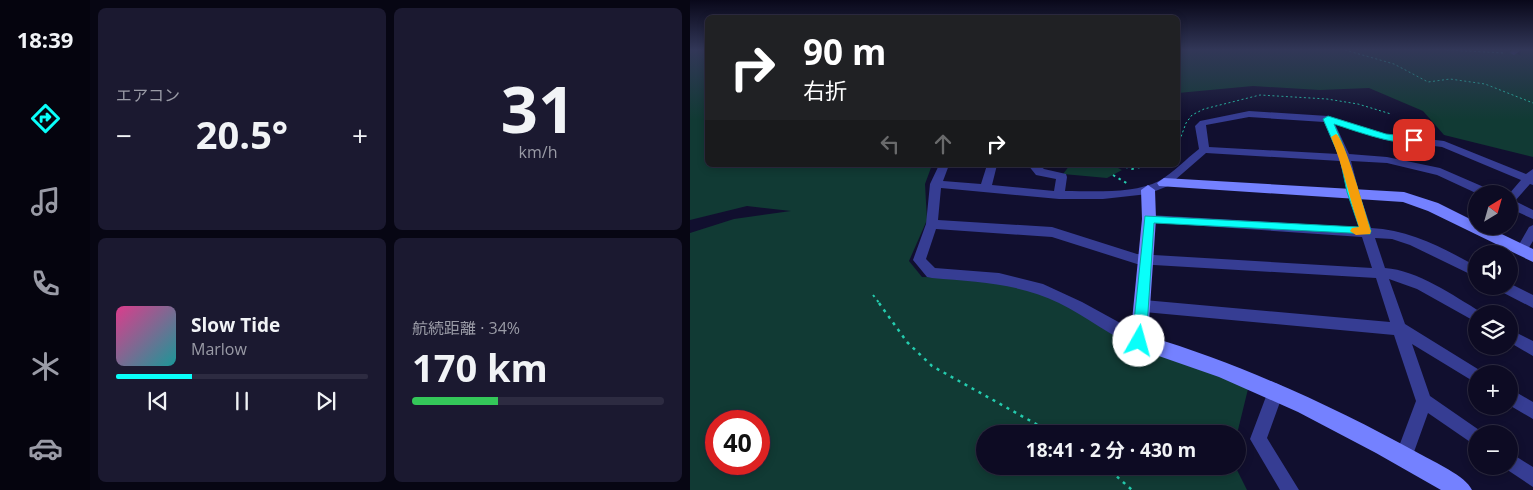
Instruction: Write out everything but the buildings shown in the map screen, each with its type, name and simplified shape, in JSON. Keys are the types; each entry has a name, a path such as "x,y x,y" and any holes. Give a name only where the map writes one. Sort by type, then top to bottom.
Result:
{"street":[{"path":"1204,150 1200,126 1203,123 1249,114 1328,119 1385,137 1444,144 1531,178 1518,192"},
{"path":"1328,119 1345,158 1353,192 1401,329 1424,402 1404,456"},
{"path":"1139,341 1144,306 1149,219 1156,186 1204,150 1345,158 1358,157 1404,162 1440,172 1469,185"},
{"path":"943,167 936,184 932,224 919,260 932,274 998,278 1037,287 1068,301 1139,341 1212,364 1276,391 1379,441 1461,490"},
{"path":"986,187 991,167"},
{"path":"1035,167 1040,172 1062,177 1059,195"},
{"path":"936,184 1059,195 1103,195 1156,186 1386,194 1416,200 1527,254 1533,230"},
{"path":"1518,206 1533,214"},
{"path":"1149,219 1392,234 1414,240 1468,268"},
{"path":"932,224 1052,232 1137,259 1380,272 1405,277 1468,312"},
{"path":"1518,294 1533,302"},
{"path":"1144,306 1401,329 1468,371"},
{"path":"1518,340 1533,349"},
{"path":"1276,391 1258,439 1287,485 1301,490"},
{"path":"1424,402 1468,432"},
{"path":"1518,402 1533,411"},
{"path":"1518,467 1533,478"}],"path":[{"path":"1411,73 1428,82 1450,79 1485,84 1507,90 1533,103"},
{"path":"1180,140 1186,123 1192,115 1204,109 1260,95 1327,99 1358,104 1391,114"},
{"path":"1126,167 1132,169 1140,167"},
{"path":"1113,175 1123,181"},
{"path":"873,295 907,342 932,366 1038,425"},
{"path":"1115,475 1132,490"}],"green space":[{"path":"690,73 705,73 705,167 931,167 925,184 927,220 909,261 922,277 994,278 1027,287 1248,389 1239,425 976,425 976,475 1240,475 1247,490 690,490 690,233 734,219 791,211 747,206 690,220"},
{"path":"1180,73 1533,73 1533,157 1444,135 1423,111 1369,88 1320,90 1253,86 1180,93"},
{"path":"1068,167 1116,167 1122,170 1107,178 1063,174"}],"slow traffic":[{"path":"1336,137 1345,158 1353,192 1366,231 1356,231"}],"route":[{"path":"1139,341 1144,306 1149,219 1366,231 1353,192 1345,158 1328,119 1385,137 1414,140"}]}
